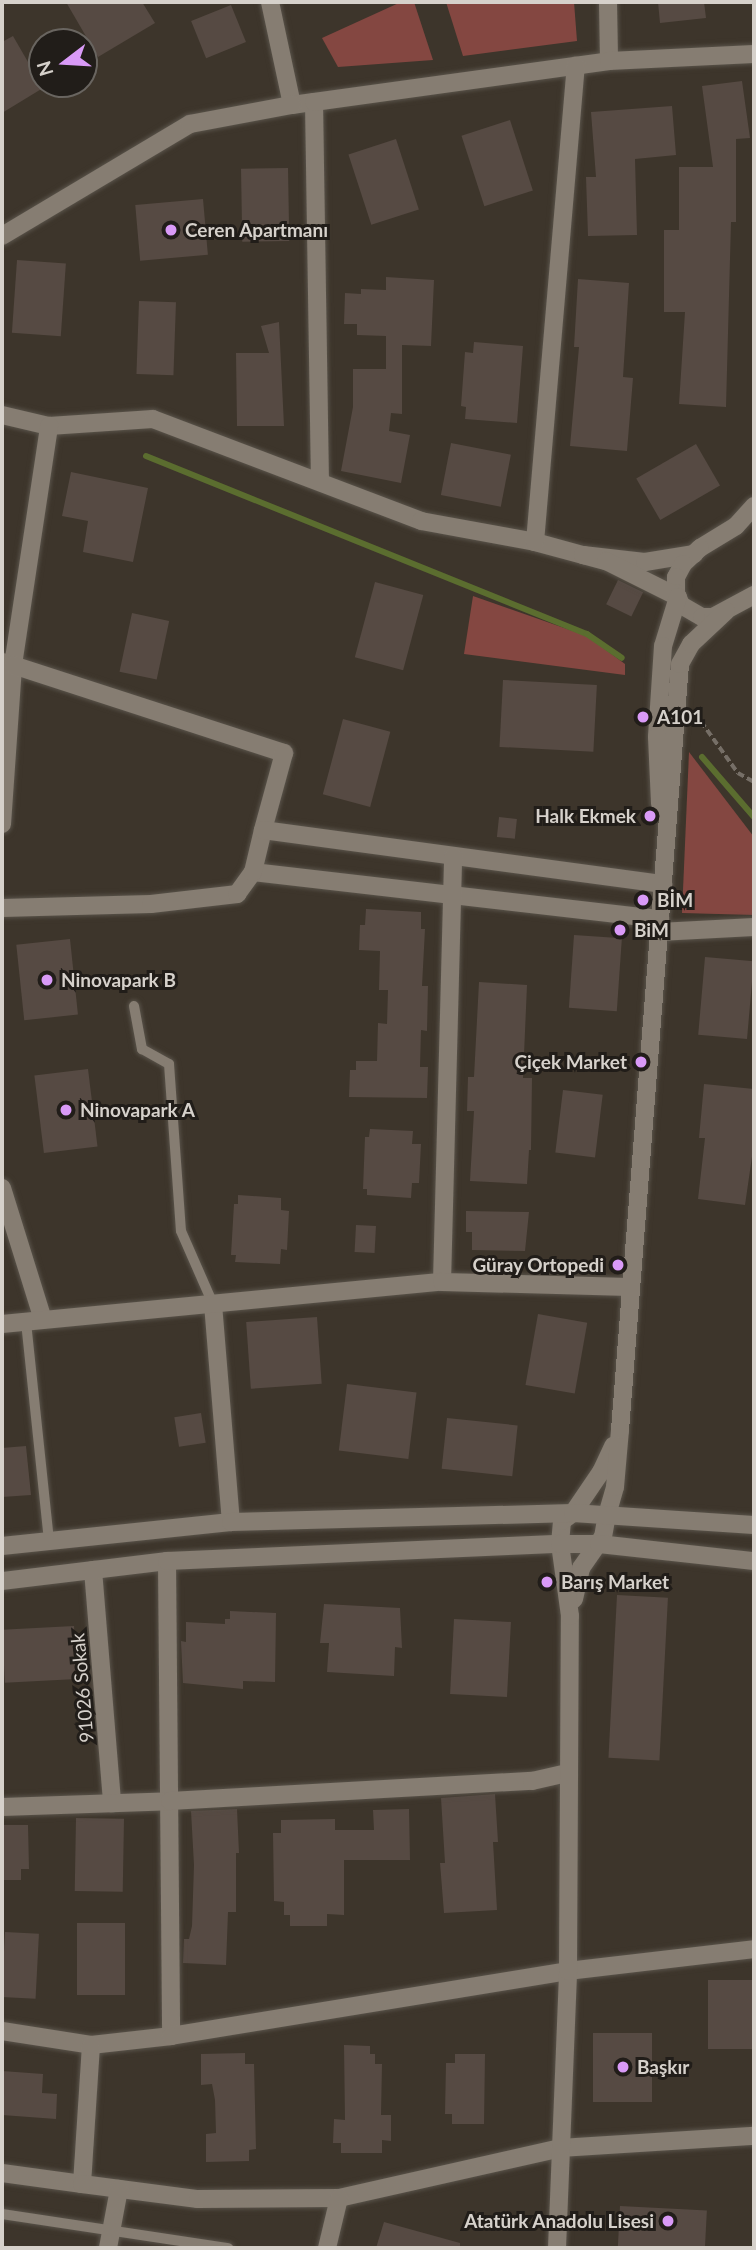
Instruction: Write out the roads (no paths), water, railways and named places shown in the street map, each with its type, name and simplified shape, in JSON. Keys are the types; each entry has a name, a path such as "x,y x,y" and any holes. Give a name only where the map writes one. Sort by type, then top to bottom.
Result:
{"street":[{"path":"270,2 292,105"},
{"path":"608,2 610,61"},
{"path":"2,236 190,124 292,105 610,61 754,54"},
{"path":"535,542 576,66"},
{"path":"314,102 320,481"},
{"path":"2,415 49,426 153,419 421,521 535,542 606,561 678,597 690,613 702,617 726,611"},
{"path":"2,824 8,663 49,426"},
{"path":"583,555 645,562 694,554 745,525 754,506"},
{"path":"663,884 657,737 663,646 678,597 676,577 694,554"},
{"path":"570,1616 580,1568 599,1544 615,1487 680,664 691,644 726,611 754,594"},
{"path":"2,908 151,904 237,894 253,872 284,753 8,663"},
{"path":"263,830 663,884"},
{"path":"442,1282 453,856"},
{"path":"253,872 451,894 660,925 754,927"},
{"path":"2,1188 34,1321"},
{"path":"2,1324 442,1282 629,1287"},
{"path":"213,1304 231,1522"},
{"path":"558,2248 568,1971 567,1773 570,1616 560,1544 562,1521 573,1513 601,1472 620,1430"},
{"path":"2,1546 231,1522 573,1513 754,1525"},
{"path":"2,1581 167,1561 560,1544 599,1544 754,1561"},
{"path":"167,1561 171,2036"},
{"name":"91026 Sokak","path":"93,1570 112,1803"},
{"path":"2,1807 170,1801 532,1781 567,1773"},
{"path":"2,2031 91,2045 171,2036 568,1971 754,1949"},
{"path":"82,2184 91,2045"},
{"path":"2,2173 198,2199 339,2198 561,2148 754,2136"},
{"path":"109,2240 118,2189"},
{"path":"327,2248 339,2198"}],"lane":[{"path":"134,1006 142,1049 169,1064 181,1231 213,1304"},
{"path":"34,1321 49,1541"},
{"path":"2,2214 109,2240 229,2248"}],"waterway":[{"path":"146,456 587,634 622,658"},
{"path":"702,757 754,817"}],"place":[{"name":"Ceren Apartmanı","path":"171,230"},
{"name":"A101","path":"643,717"},
{"name":"Halk Ekmek","path":"650,816"},
{"name":"BİM","path":"643,900"},
{"name":"BiM","path":"620,930"},
{"name":"Ninovapark B","path":"47,980"},
{"name":"Çiçek Market","path":"641,1062"},
{"name":"Ninovapark A","path":"66,1110"},
{"name":"Güray Ortopedi","path":"618,1265"},
{"name":"Barış Market","path":"547,1582"},
{"name":"Başkır","path":"623,2067"},
{"name":"Atatürk Anadolu Lisesi","path":"668,2221"}]}
